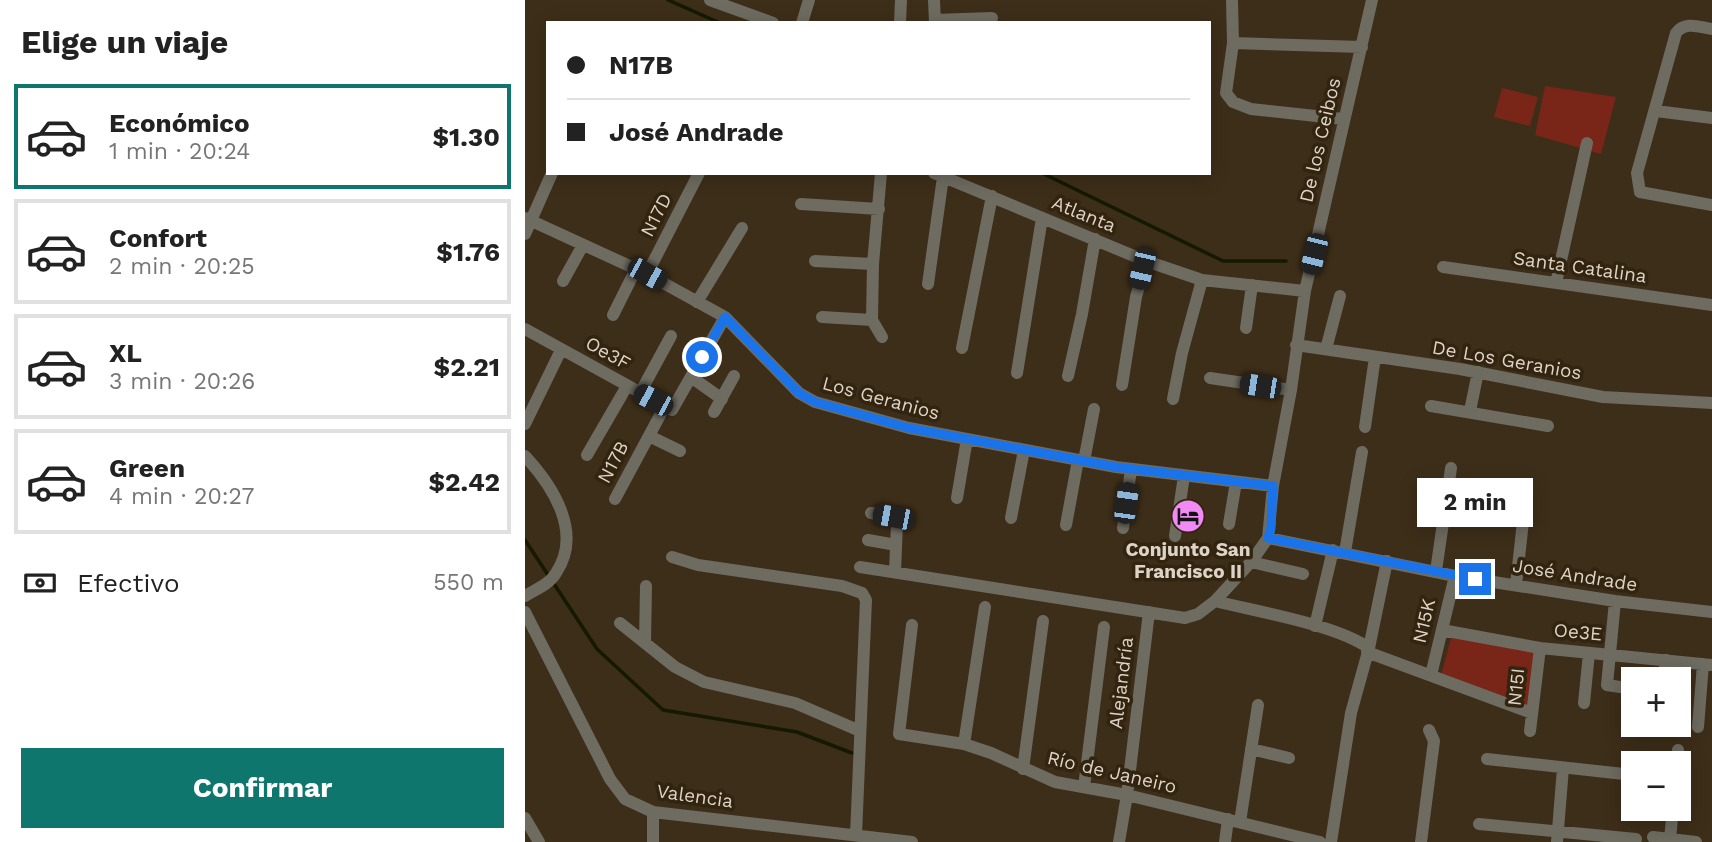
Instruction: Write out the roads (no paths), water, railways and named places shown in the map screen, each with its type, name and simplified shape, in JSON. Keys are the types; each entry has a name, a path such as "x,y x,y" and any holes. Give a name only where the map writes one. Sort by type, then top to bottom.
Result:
{"street":[{"path":"710,0 726,3 768,21"},
{"path":"803,21 809,0"},
{"path":"900,21 901,0"},
{"path":"934,0 935,21 992,18"},
{"path":"1232,0 1233,43 1226,93 1233,102 1251,108 1343,120"},
{"name":"De los Ceibos","path":"1268,538 1273,486 1291,390 1305,291 1372,0"},
{"path":"1712,29 1688,25 1679,29 1668,56 1656,111 1637,173 1640,192 1712,205"},
{"path":"1233,43 1362,47"},
{"path":"1656,111 1712,118"},
{"path":"1556,283 1587,143"},
{"path":"525,234 551,175"},
{"name":"N17D","path":"613,315 698,175"},
{"path":"881,175 873,264 872,320 881,337"},
{"path":"927,284 939,175"},
{"name":"Atlanta","path":"939,175 1146,261 1202,280 1305,291"},
{"path":"962,348 992,196"},
{"path":"801,204 879,209"},
{"path":"1017,373 1042,218"},
{"name":"Los Geranios","path":"529,220 641,272 725,317 806,398 909,428 1081,461 1273,486"},
{"path":"697,302 742,228"},
{"path":"1068,376 1095,239"},
{"path":"563,281 583,245"},
{"path":"815,261 873,264"},
{"path":"1122,385 1136,297 1146,261"},
{"name":"Santa Catalina","path":"1443,267 1712,305"},
{"path":"1173,399 1187,330 1202,280"},
{"path":"1246,328 1252,285"},
{"path":"1326,349 1341,296"},
{"name":"N17B","path":"615,499 649,436 691,377 725,317"},
{"path":"823,317 872,320"},
{"name":"Oe3F","path":"525,329 669,408"},
{"path":"640,393 671,336"},
{"name":"De Los Geranios","path":"1296,345 1478,372 1603,397 1712,402"},
{"path":"525,424 562,350"},
{"path":"1365,427 1375,357"},
{"path":"1470,411 1478,372"},
{"path":"714,412 734,376"},
{"path":"691,377 722,400"},
{"path":"1210,378 1291,390"},
{"path":"587,455 627,386"},
{"path":"1431,406 1548,425"},
{"path":"1066,525 1094,409"},
{"path":"649,436 680,451"},
{"path":"957,498 967,439"},
{"path":"1011,518 1024,450"},
{"path":"1315,626 1339,551 1361,452"},
{"path":"525,456 546,479 562,509 567,547 556,573 525,596"},
{"path":"1436,571 1451,468"},
{"path":"1123,528 1131,469"},
{"path":"1175,536 1184,476"},
{"path":"1229,524 1236,482"},
{"path":"1516,585 1527,485"},
{"path":"871,513 896,519 895,572"},
{"path":"860,567 1185,618 1198,614 1216,601 1251,562 1268,538"},
{"name":"José Andrade","path":"1268,538 1455,576 1615,601 1712,612"},
{"path":"868,540 896,545"},
{"path":"672,557 698,565 842,586 862,593 866,600 860,731 861,837"},
{"path":"1331,842 1351,713 1387,561"},
{"path":"1251,562 1303,574"},
{"name":"N15K","path":"1431,675 1455,576"},
{"path":"645,643 646,586"},
{"path":"1216,601 1315,626 1357,640 1368,650 1532,713"},
{"path":"1615,601 1607,685 1621,687"},
{"path":"964,744 985,607"},
{"name":"Valencia","path":"525,612 610,779 625,799 653,812 812,836 861,837 889,841"},
{"name":"Alejandría","path":"1118,842 1127,795 1149,612"},
{"path":"1023,769 1043,621"},
{"path":"620,623 675,667 704,682 795,703 860,731"},
{"name":"Río de Janeiro","path":"912,625 899,734 964,744 1055,782 1127,795 1319,842"},
{"path":"1084,787 1104,628"},
{"name":"Oe3E","path":"1441,630 1539,648 1707,665"},
{"name":"N15I","path":"1530,731 1539,648"},
{"path":"1584,703 1588,653"},
{"path":"1665,667 1666,660"},
{"path":"1698,727 1707,665"},
{"path":"1225,842 1234,820 1251,749 1258,705"},
{"path":"1421,842 1434,741 1429,730"},
{"path":"1251,749 1289,758"},
{"path":"1487,760 1621,774"},
{"path":"1557,837 1563,768"},
{"path":"653,812 653,842"},
{"path":"525,818 539,842"},
{"path":"1670,839 1672,821"},
{"path":"1479,824 1557,837 1636,839"},
{"path":"1653,837 1696,842"},
{"path":"889,841 912,842"}],"waterway":[{"path":"668,0 715,21"},
{"path":"1046,175 1223,261 1286,261"},
{"path":"525,540 597,649 663,710 797,732 852,753"}],"place":[{"name":"Conjunto San Francisco II","path":"1188,516"}]}
